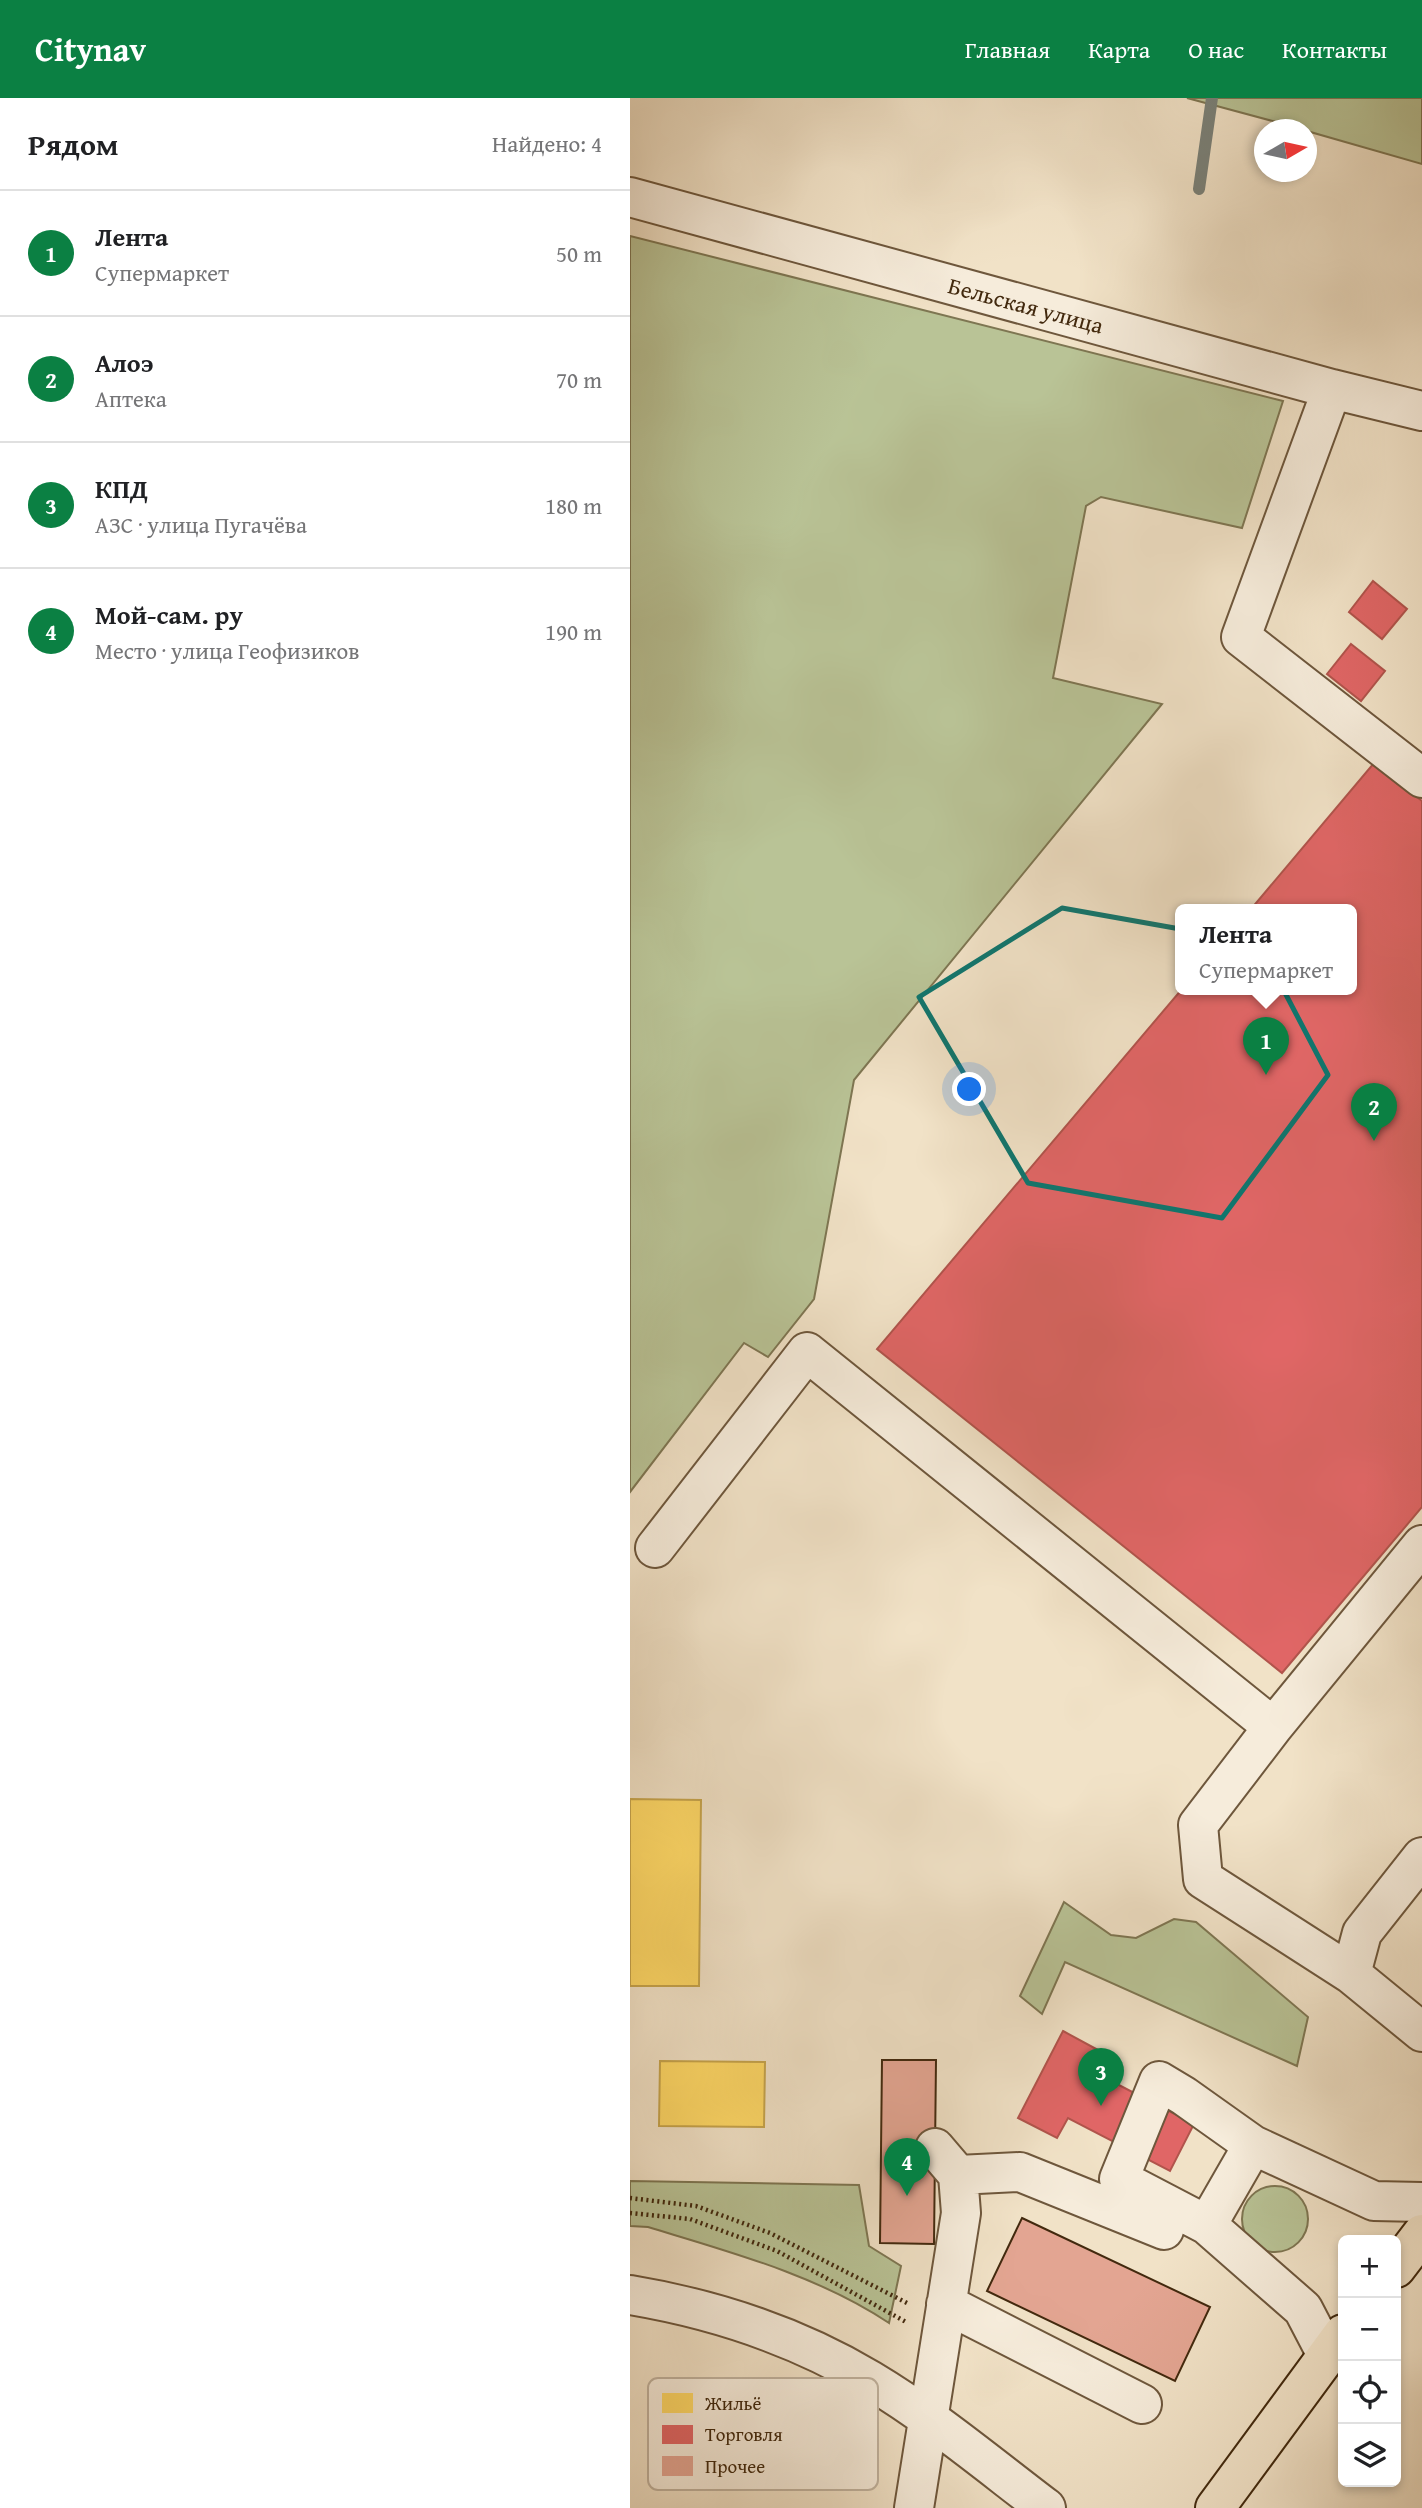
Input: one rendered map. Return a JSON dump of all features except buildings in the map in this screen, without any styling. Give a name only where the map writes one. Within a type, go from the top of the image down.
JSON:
[{"type":"main road","points":[[1401,2261],[1422,2234]]},
{"type":"main road","points":[[1215,2508],[1335,2345]]},
{"type":"street","name":"Бельская улица","points":[[630,197],[1332,389],[1422,411]]},
{"type":"street","points":[[1332,389],[1241,637],[1422,778]]},
{"type":"street","points":[[655,1548],[807,1352],[1273,1727]]},
{"type":"street","points":[[1422,1545],[1273,1727],[1198,1825],[1203,1879],[1351,1974],[1422,2032]]},
{"type":"street","points":[[1351,1974],[1362,1933],[1422,1857]]},
{"type":"street","points":[[1335,2345],[1303,2309],[1207,2225],[1119,2179],[1159,2081],[1253,2145],[1374,2201],[1422,2202]]},
{"type":"street","points":[[1207,2225],[1253,2145]]},
{"type":"street","points":[[914,2508],[961,2213],[946,2161],[1020,2172],[1164,2230]]},
{"type":"street","points":[[630,2295],[714,2313],[785,2337],[866,2378]]},
{"type":"street","points":[[944,2322],[1142,2404]]},
{"type":"street","points":[[878,2385],[929,2419],[1046,2508]]},
{"type":"path","points":[[630,2199],[696,2206],[770,2233],[944,2322]]},
{"type":"path","points":[[630,2214],[690,2219],[777,2251],[944,2322]]},
{"type":"highlighted area","points":[[1062,908],[1259,943],[1328,1075],[1222,1218],[1028,1183],[919,997]]},
{"type":"green space","points":[[1187,98],[1422,98],[1422,164],[1317,134],[1317,119],[1265,119]]},
{"type":"green space","points":[[630,236],[1283,401],[1242,528],[1101,497],[1086,506],[1053,678],[1162,704],[854,1080],[814,1299],[768,1357],[744,1343],[630,1492]]},
{"type":"green space","points":[[1064,1902],[1111,1935],[1136,1938],[1174,1919],[1196,1922],[1308,2017],[1297,2066],[1065,1962],[1042,2014],[1020,1996]]},
{"type":"green space","points":[[630,2181],[859,2185],[869,2246],[901,2266],[889,2323],[832,2291],[772,2266],[648,2227],[630,2226]]},
{"type":"green space","points":[[1275,2186],[1288,2189],[1298,2196],[1305,2206],[1308,2219],[1305,2232],[1298,2242],[1288,2249],[1275,2252],[1262,2249],[1252,2242],[1245,2232],[1242,2219],[1245,2206],[1252,2196],[1262,2189]]},
{"type":"waterway","points":[[1199,189],[1212,98]]},
{"type":"place","name":"Лента","points":[[1266,1075]]},
{"type":"place","name":"Алоэ","points":[[1374,1141]]},
{"type":"place","name":"КПД","points":[[1101,2106]]},
{"type":"place","name":"Мой-сам. ру","points":[[907,2196]]}]
